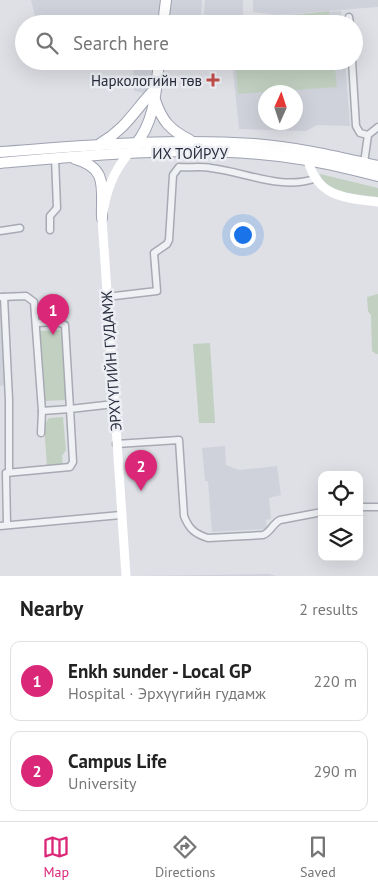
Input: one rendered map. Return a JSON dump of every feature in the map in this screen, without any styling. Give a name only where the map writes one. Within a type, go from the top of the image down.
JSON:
[{"type":"main road","points":[[164,15],[166,0]]},
{"type":"main road","points":[[129,153],[149,124],[155,99],[158,70]]},
{"type":"main road","points":[[100,144],[122,129],[143,100],[156,88]]},
{"type":"main road","points":[[155,99],[166,124],[172,130],[192,141]]},
{"type":"main road","name":"ИХ ТОЙРУУ","points":[[0,152],[100,144],[192,141],[256,144],[378,166]]},
{"type":"main road","name":"ИХ ТОЙРУУ","points":[[0,163],[129,153],[214,152],[308,160],[378,176]]},
{"type":"main road","name":"ЭРХҮҮГИЙН ГУДАМЖ","points":[[126,576],[102,218],[112,176],[129,153]]},
{"type":"main road","points":[[70,157],[87,162],[97,170],[100,177],[102,218]]},
{"type":"main road","points":[[308,160],[314,179],[339,196],[378,202]]},
{"type":"street","points":[[353,70],[356,126],[360,133],[368,135]]},
{"type":"street","points":[[364,163],[368,135],[378,127]]},
{"type":"street","points":[[50,230],[50,216],[57,208],[55,158]]},
{"type":"street","points":[[106,297],[157,291],[154,253],[167,244],[173,175],[179,167],[210,168],[266,180],[302,183],[314,179]]},
{"type":"street","points":[[0,231],[20,228]]},
{"type":"street","points":[[9,472],[9,400],[2,297],[26,296],[34,302],[42,411],[41,433]]},
{"type":"street","points":[[36,323],[56,322],[65,325],[73,465],[9,472],[5,475],[3,525],[122,515]]},
{"type":"street","points":[[42,411],[114,404]]},
{"type":"street","points":[[116,444],[179,440],[184,516],[188,526],[200,536],[208,538],[263,535],[268,533],[275,523],[280,520],[318,513]]},
{"type":"street","points":[[363,507],[378,507]]},
{"type":"shaded area","points":[[31,0],[202,0],[201,15],[35,15]]},
{"type":"shaded area","points":[[205,0],[243,0],[243,15],[204,15]]},
{"type":"shaded area","points":[[253,0],[378,0],[378,7],[277,15],[253,12]]},
{"type":"shaded area","points":[[341,11],[341,15],[282,15]]},
{"type":"shaded area","points":[[133,70],[154,70],[150,94],[134,91]]},
{"type":"shaded area","points":[[233,70],[346,70],[350,126],[317,125],[306,131],[272,130],[303,130],[303,85],[258,85],[258,130],[239,129]]},
{"type":"shaded area","points":[[0,301],[6,385],[0,386]]},
{"type":"shaded area","points":[[225,446],[226,465],[239,470],[277,466],[281,495],[269,498],[271,519],[266,520],[267,529],[212,532],[208,481],[205,481],[202,448]]},
{"type":"shaded area","points":[[269,574],[276,576],[138,576]]},
{"type":"green space","points":[[329,11],[329,15],[294,15]]},
{"type":"green space","points":[[236,70],[335,70],[337,87],[303,89],[303,85],[258,85],[258,93],[238,94]]},
{"type":"green space","points":[[320,174],[378,188],[378,197],[353,194],[335,189],[323,180]]},
{"type":"green space","points":[[378,294],[378,354],[376,354],[372,351],[371,315],[368,311],[367,297]]},
{"type":"green space","points":[[63,330],[67,400],[43,401],[39,331]]},
{"type":"green space","points":[[210,343],[215,423],[199,423],[193,344]]},
{"type":"green space","points":[[63,417],[66,450],[62,456],[63,466],[47,467],[44,425],[49,418]]},
{"type":"place","name":"Наркологийн төв","points":[[213,80]]},
{"type":"place","name":"Enkh sunder - Local GP","points":[[53,335]]},
{"type":"place","name":"Campus Life","points":[[141,491]]}]
